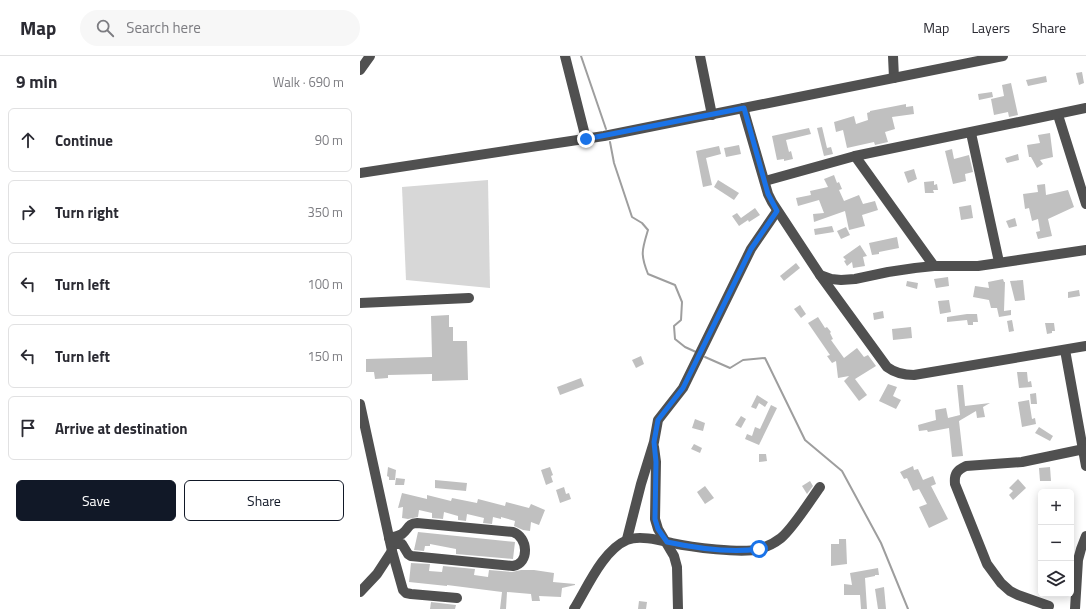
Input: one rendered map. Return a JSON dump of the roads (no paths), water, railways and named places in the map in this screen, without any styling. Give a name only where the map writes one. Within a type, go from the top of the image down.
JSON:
[{"type":"street","points":[[360,70],[370,56]]},
{"type":"street","points":[[565,56],[586,139]]},
{"type":"street","points":[[700,56],[712,115]]},
{"type":"street","points":[[893,56],[894,78]]},
{"type":"street","points":[[360,173],[586,139],[1003,56]]},
{"type":"street","points":[[744,108],[768,194],[777,211],[820,275],[887,367],[894,372],[904,375],[914,375],[1086,346]]},
{"type":"street","points":[[765,181],[856,156],[1086,108]]},
{"type":"street","points":[[1058,115],[1086,204]]},
{"type":"street","points":[[972,133],[999,262]]},
{"type":"street","points":[[856,156],[934,266]]},
{"type":"street","points":[[628,539],[641,484],[654,442],[658,420],[683,388],[751,249],[777,211]]},
{"type":"street","points":[[820,275],[831,279],[855,279],[888,272],[934,266],[978,266],[1086,250]]},
{"type":"street","points":[[360,303],[469,298]]},
{"type":"street","points":[[1065,350],[1086,466]]},
{"type":"street","points":[[360,404],[391,545],[403,590],[406,593],[457,598]]},
{"type":"street","points":[[654,442],[656,462],[655,519],[658,529],[674,556],[677,567],[678,609]]},
{"type":"street","points":[[1049,606],[1010,591],[1001,583],[987,564],[954,479],[956,472],[966,466],[1022,462],[1084,449]]},
{"type":"street","points":[[574,609],[598,569],[611,551],[628,539],[639,538],[687,546],[747,551],[759,549],[782,538],[820,487]]},
{"type":"street","points":[[360,592],[377,574],[391,545],[404,533],[409,525],[413,523],[513,532],[521,537],[526,547],[520,563],[513,566],[411,556],[402,544],[391,545]]},
{"type":"street","points":[[1075,609],[1078,560],[1086,536]]},
{"type":"waterway","points":[[581,56],[606,129]]},
{"type":"waterway","points":[[610,142],[614,163],[632,217],[642,223],[648,230],[644,242],[643,252],[644,262],[648,274],[675,285],[682,302],[681,320],[674,326],[675,339],[685,347],[696,352]]},
{"type":"waterway","points":[[705,357],[730,368],[743,360],[765,358],[805,440],[842,471],[881,543],[908,609]]}]
